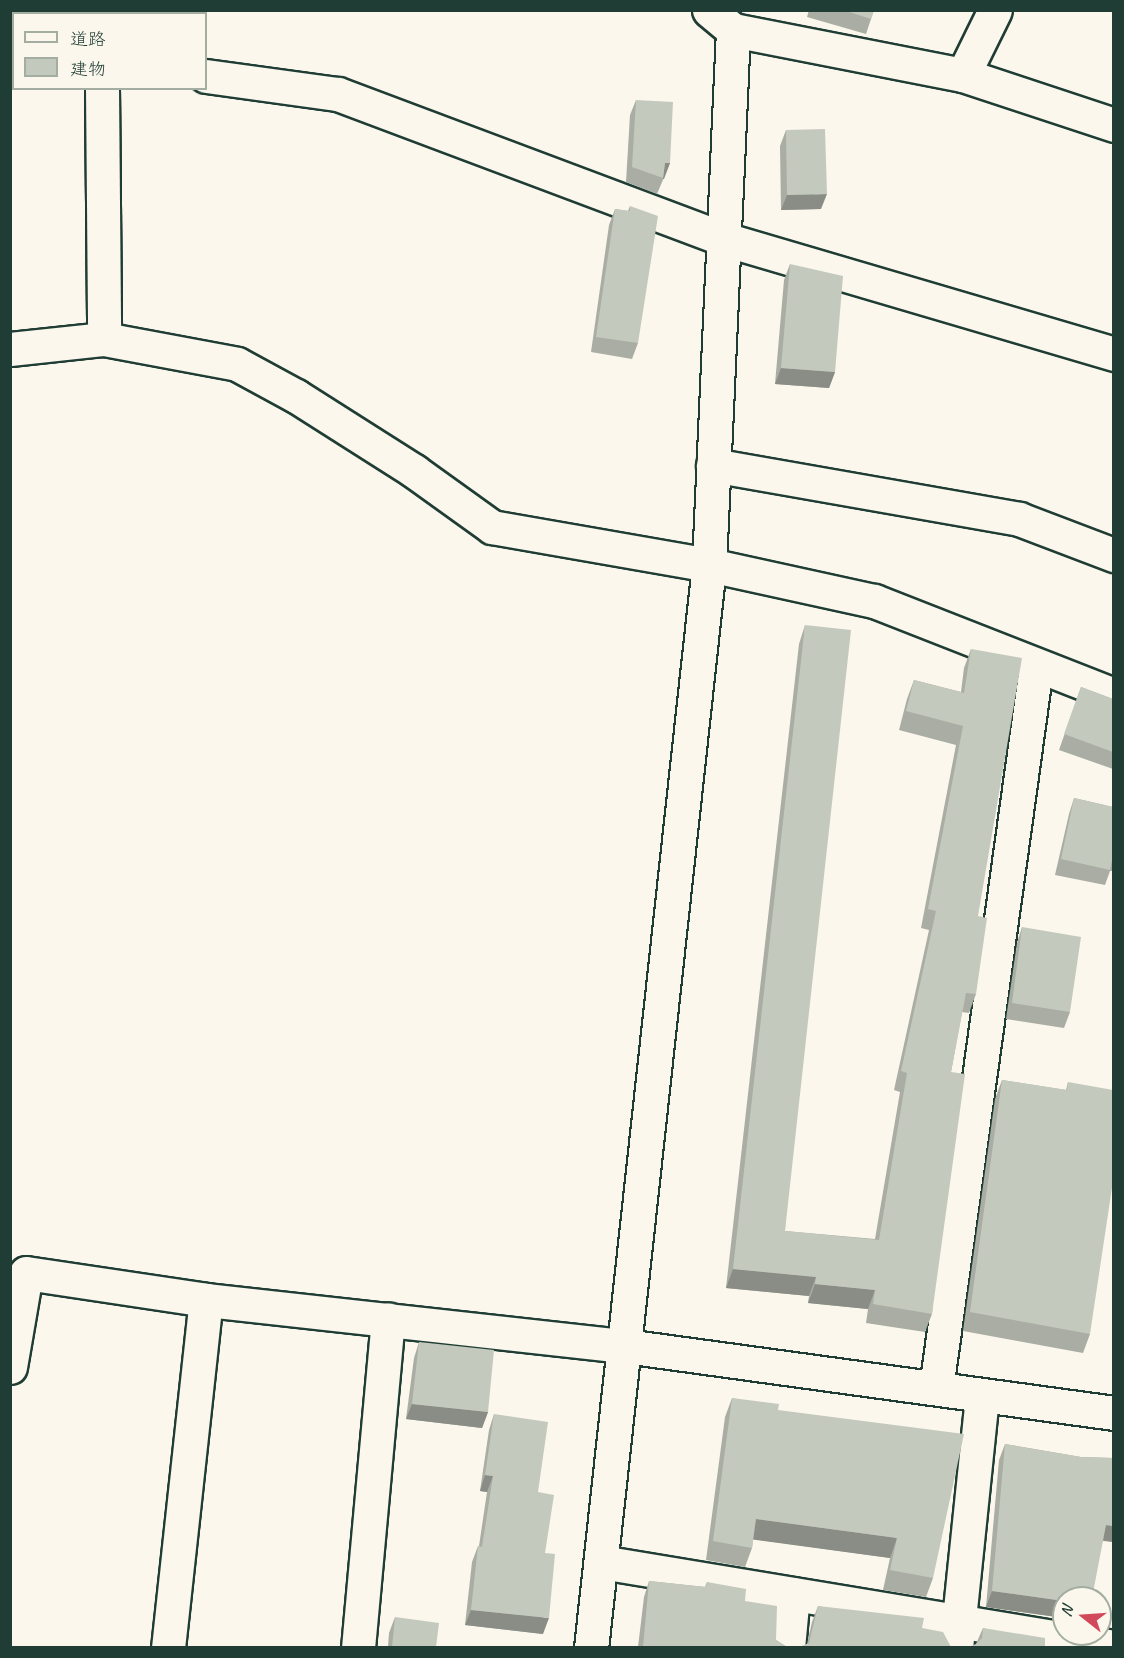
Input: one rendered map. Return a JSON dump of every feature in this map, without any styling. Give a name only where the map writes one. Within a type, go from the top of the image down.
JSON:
[{"type":"street","points":[[963,75],[995,10]]},
{"type":"street","points":[[591,1647],[709,565],[724,239],[721,20],[963,75],[1113,125]]},
{"type":"street","points":[[207,76],[338,94],[724,239],[1113,354]]},
{"type":"street","points":[[102,90],[104,339]]},
{"type":"street","points":[[10,348],[104,339],[237,364],[296,396],[414,471],[492,527],[709,565],[874,601],[1036,667],[1113,695]]},
{"type":"street","points":[[713,465],[1019,519],[1113,555]]},
{"type":"street","points":[[936,1388],[1036,667]]},
{"type":"street","points":[[10,1368],[26,1273],[206,1300],[625,1346],[1113,1413]]},
{"type":"street","points":[[168,1647],[206,1300]]},
{"type":"street","points":[[358,1647],[388,1319]]},
{"type":"street","points":[[957,1635],[982,1395]]},
{"type":"street","points":[[601,1562],[794,1594],[957,1635],[1113,1647]]},
{"type":"street","points":[[788,1647],[794,1594]]},
{"type":"building","points":[[843,10],[874,10],[871,19]]},
{"type":"building","points":[[636,100],[673,102],[670,163],[665,163],[663,178],[632,167]]},
{"type":"building","points":[[825,129],[827,194],[787,195],[786,130]]},
{"type":"building","points":[[630,206],[658,216],[638,343],[596,337],[615,209],[630,211]]},
{"type":"building","points":[[790,264],[843,276],[835,372],[781,368]]},
{"type":"building","points":[[805,625],[851,630],[785,1231],[879,1240],[907,1073],[901,1071],[936,911],[928,909],[963,726],[906,711],[914,680],[964,693],[971,649],[1022,658],[978,916],[987,918],[976,994],[966,993],[951,1072],[965,1074],[932,1314],[873,1304],[875,1290],[815,1284],[816,1277],[733,1269]]},
{"type":"building","points":[[1081,687],[1113,699],[1113,752],[1064,734]]},
{"type":"building","points":[[1074,798],[1113,807],[1113,855],[1110,870],[1061,859]]},
{"type":"building","points":[[1022,927],[1081,937],[1070,1012],[1012,1003]]},
{"type":"building","points":[[1002,1080],[1067,1090],[1068,1082],[1113,1090],[1113,1181],[1090,1334],[970,1312]]},
{"type":"building","points":[[419,1342],[494,1350],[488,1412],[412,1404]]},
{"type":"building","points":[[732,1398],[779,1404],[778,1410],[964,1434],[933,1578],[890,1570],[897,1538],[756,1519],[752,1548],[713,1541]]},
{"type":"building","points":[[494,1414],[548,1422],[538,1492],[554,1495],[545,1553],[555,1554],[549,1618],[471,1610],[478,1546],[482,1547],[493,1476],[485,1475]]},
{"type":"building","points":[[1005,1444],[1081,1457],[1113,1458],[1113,1526],[1106,1525],[1094,1586],[1052,1586],[1052,1599],[992,1591]]},
{"type":"building","points":[[649,1581],[706,1587],[707,1582],[746,1589],[745,1601],[777,1606],[776,1640],[787,1647],[643,1647]]},
{"type":"building","points":[[818,1606],[924,1618],[922,1628],[943,1632],[951,1647],[799,1647],[809,1643]]},
{"type":"building","points":[[395,1617],[439,1623],[436,1647],[392,1647]]},
{"type":"building","points":[[983,1628],[1045,1638],[1045,1647],[968,1647],[976,1644],[982,1638]]}]
